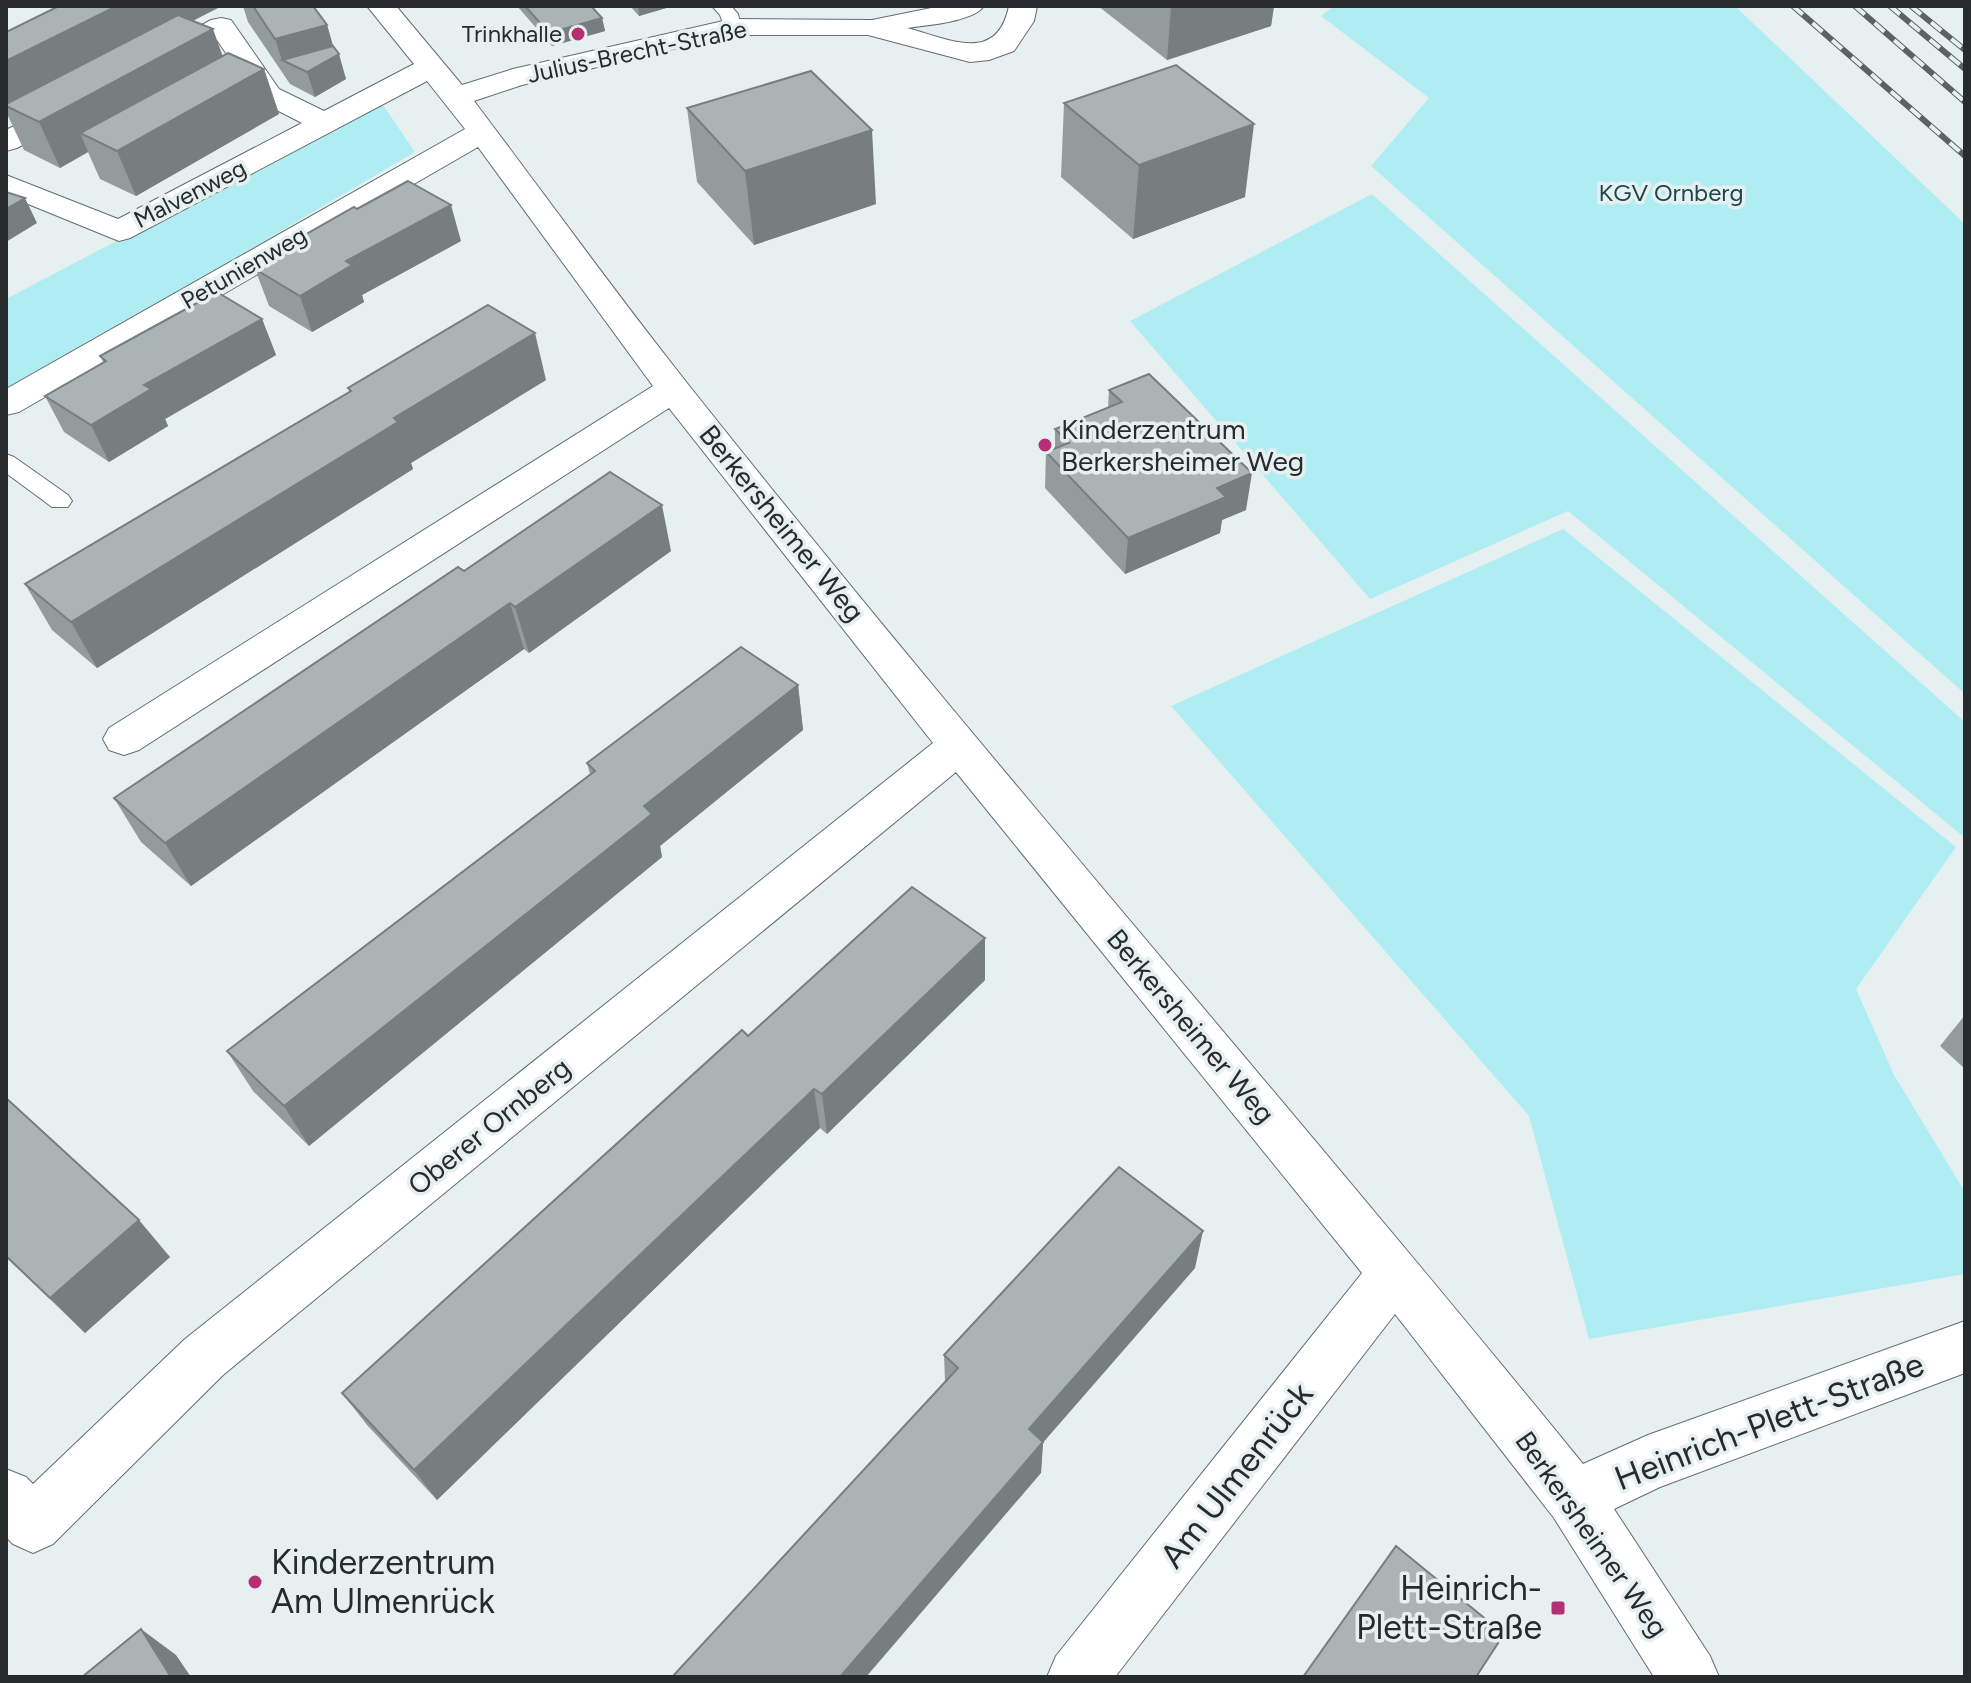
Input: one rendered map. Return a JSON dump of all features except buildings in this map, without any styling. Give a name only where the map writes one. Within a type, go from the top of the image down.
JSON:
[{"type":"street","name":"Berkersheimer Weg","points":[[381,6],[456,97],[673,389],[959,746],[1395,1273],[1574,1498],[1689,1677]]},
{"type":"street","name":"Julius-Brecht-Straße","points":[[868,27],[949,13],[970,6]]},
{"type":"street","name":"Julius-Brecht-Straße","points":[[456,97],[727,16],[868,27],[970,53],[989,51],[1004,45],[1020,21],[1023,6]]},
{"type":"street","points":[[140,69],[221,26],[269,95],[327,124]]},
{"type":"street","name":"Malvenweg","points":[[6,184],[119,231],[431,67]]},
{"type":"street","points":[[6,142],[100,91]]},
{"type":"street","name":"Petunienweg","points":[[6,404],[482,132]]},
{"type":"street","points":[[124,739],[673,389]]},
{"type":"street","name":"Oberer Ornberg","points":[[15,1523],[204,1357],[959,746]]},
{"type":"street","name":"Am Ulmenrück","points":[[1077,1677],[1395,1273]]},
{"type":"street","name":"Heinrich-Plett-Straße","points":[[1574,1498],[1648,1463],[1965,1347]]},
{"type":"lane","points":[[6,462],[60,501]]},
{"type":"green space","name":"KGV Ornberg","points":[[1334,6],[1735,6],[1965,224],[1965,694],[1371,166],[1429,98],[1321,16]]},
{"type":"green space","points":[[381,102],[415,152],[6,393],[6,299]]},
{"type":"green space","points":[[1372,194],[1965,722],[1965,838],[1568,511],[1370,599],[1130,321]]},
{"type":"green space","points":[[1563,529],[1956,847],[1856,989],[1894,1075],[1965,1192],[1965,1274],[1589,1339],[1529,1116],[1171,706]]},
{"type":"railway","points":[[1793,6],[1965,156]]},
{"type":"railway","points":[[1855,6],[1965,102]]},
{"type":"railway","points":[[1890,6],[1965,69]]},
{"type":"railway","points":[[1911,6],[1965,50]]},
{"type":"place","name":"Trinkhalle","points":[[578,34]]},
{"type":"place","name":"Kinderzentrum Berkersheimer Weg","points":[[1045,445]]},
{"type":"place","name":"Kinderzentrum Am Ulmenrück","points":[[255,1582]]},
{"type":"place","name":"Heinrich- Plett-Straße","points":[[1558,1608]]}]
